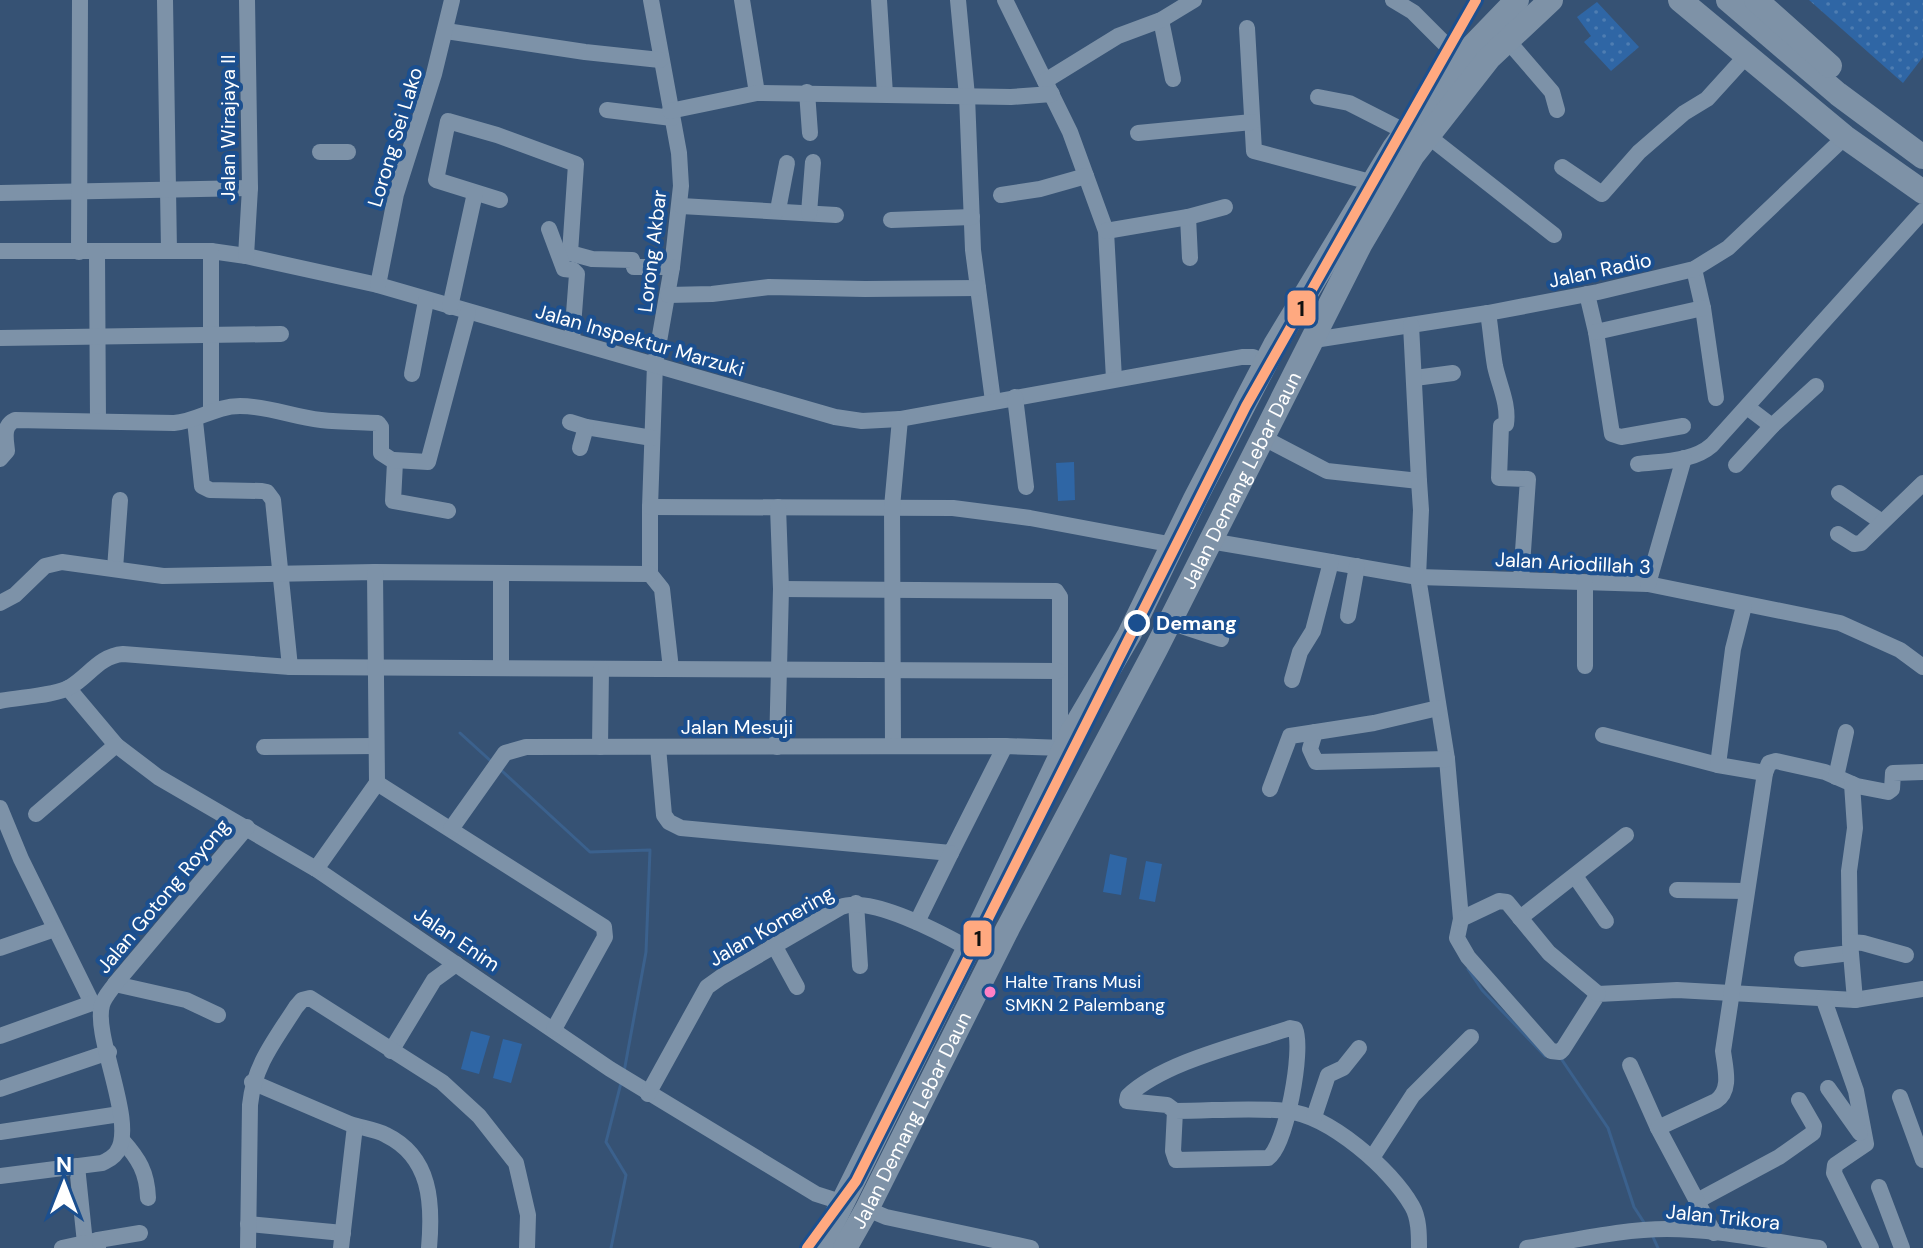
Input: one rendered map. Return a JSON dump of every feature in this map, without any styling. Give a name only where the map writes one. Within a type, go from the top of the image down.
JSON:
[{"type":"highway","name":"Jalan Demang Lebar Daun","points":[[845,1248],[1314,340],[1360,245],[1413,155],[1417,134],[1460,59],[1517,0]]},
{"type":"highway","name":"Jalan Demang Lebar Daun","points":[[820,1248],[985,915],[1062,748],[1129,635],[1195,499],[1302,298],[1374,183],[1489,58],[1551,0]]},
{"type":"highway","points":[[1680,0],[1703,7],[1828,107],[1921,176]]},
{"type":"highway","points":[[1728,0],[1838,94],[1921,176]]},
{"type":"highway","points":[[1756,0],[1846,80],[1914,132]]},
{"type":"highway","points":[[1703,7],[1747,55],[1845,137],[1921,176]]},
{"type":"highway","points":[[985,915],[1008,928]]},
{"type":"street","points":[[79,252],[80,0]]},
{"type":"street","points":[[165,0],[169,251]]},
{"type":"street","name":"Jalan Wirajaya II","points":[[246,256],[250,188],[247,0]]},
{"type":"street","name":"Lorong Sei Lako","points":[[378,285],[396,194],[446,31],[452,0]]},
{"type":"street","name":"Lorong Akbar","points":[[650,574],[655,364],[681,206],[680,169],[651,0]]},
{"type":"street","points":[[742,0],[757,93]]},
{"type":"street","points":[[879,0],[885,94]]},
{"type":"street","points":[[958,0],[978,288],[993,401]]},
{"type":"street","points":[[1005,0],[1048,88],[1106,231],[1114,379]]},
{"type":"street","points":[[607,110],[671,115],[757,93],[1011,97],[1048,88],[1118,36],[1161,20],[1194,0]]},
{"type":"street","points":[[1393,0],[1413,12],[1460,59]]},
{"type":"street","points":[[1161,20],[1173,79]]},
{"type":"street","points":[[1247,28],[1255,152],[1374,183]]},
{"type":"street","points":[[446,31],[660,60]]},
{"type":"street","points":[[1508,41],[1552,92],[1557,110]]},
{"type":"street","points":[[1562,167],[1602,194],[1639,152],[1684,113],[1707,99],[1747,55]]},
{"type":"street","points":[[807,92],[810,133]]},
{"type":"street","points":[[1318,97],[1349,103],[1417,134],[1554,235]]},
{"type":"street","points":[[500,200],[436,180],[448,121],[576,164],[570,253],[592,259],[632,260],[634,267],[672,267]]},
{"type":"street","points":[[1138,133],[1252,122]]},
{"type":"street","name":"Jalan Radio","points":[[1314,340],[1488,313],[1694,269],[1728,248],[1845,137]]},
{"type":"street","points":[[320,152],[348,152]]},
{"type":"street","points":[[809,213],[813,162]]},
{"type":"street","points":[[778,210],[787,163]]},
{"type":"street","points":[[1001,195],[1040,189],[1086,176]]},
{"type":"street","points":[[0,193],[250,188]]},
{"type":"street","points":[[450,307],[475,193]]},
{"type":"street","points":[[681,206],[836,215]]},
{"type":"street","points":[[1106,231],[1188,217],[1225,207]]},
{"type":"street","points":[[1638,464],[1684,458],[1706,451],[1923,211]]},
{"type":"street","points":[[891,220],[972,217]]},
{"type":"street","points":[[1188,217],[1190,258]]},
{"type":"street","points":[[549,229],[564,269],[577,274],[572,340]]},
{"type":"street","name":"Jalan Inspektur Marzuki","points":[[0,251],[211,251],[246,256],[378,285],[835,417],[862,421],[900,419],[1247,356],[1266,363]]},
{"type":"street","points":[[211,251],[211,410]]},
{"type":"street","points":[[97,253],[98,420]]},
{"type":"street","points":[[1694,269],[1716,398]]},
{"type":"street","points":[[668,295],[769,287],[978,288]]},
{"type":"street","points":[[1587,294],[1612,434],[1621,437],[1683,426]]},
{"type":"street","points":[[412,374],[426,301]]},
{"type":"street","points":[[1596,332],[1703,308]]},
{"type":"street","points":[[0,459],[7,451],[6,429],[11,422],[98,420],[174,423],[195,421],[211,410],[241,406],[320,420],[378,423],[381,427],[381,453],[394,460],[428,462],[468,312]]},
{"type":"street","points":[[1488,313],[1495,365],[1507,417],[1506,424],[1501,426],[1499,478],[1528,479],[1521,580]]},
{"type":"street","points":[[1411,325],[1421,510],[1418,577],[1447,759],[1461,919],[1457,938],[1468,957],[1551,1051],[1560,1052],[1563,1049],[1598,994]]},
{"type":"street","points":[[0,338],[281,334]]},
{"type":"street","points":[[1415,378],[1453,373]]},
{"type":"street","points":[[1736,465],[1772,426],[1816,386]]},
{"type":"street","points":[[1015,397],[1026,487]]},
{"type":"street","points":[[1747,407],[1772,426]]},
{"type":"street","points":[[893,746],[892,507],[900,419]]},
{"type":"street","points":[[195,421],[202,486],[210,490],[262,491],[271,495],[290,667]]},
{"type":"street","points":[[580,448],[578,424],[652,438]]},
{"type":"street","points":[[1262,437],[1327,471],[1419,481]]},
{"type":"street","points":[[1648,584],[1684,458]]},
{"type":"street","points":[[394,460],[393,501],[448,511]]},
{"type":"street","points":[[1838,534],[1858,544],[1865,541],[1923,483]]},
{"type":"street","points":[[1839,493],[1882,522]]},
{"type":"street","points":[[115,569],[120,500]]},
{"type":"street","points":[[650,507],[953,508],[1030,518],[1174,545]]},
{"type":"street","points":[[777,747],[781,589],[778,507]]},
{"type":"street","name":"Jalan Ariodillah 3","points":[[1210,541],[1418,577],[1648,584],[1744,606],[1840,623],[1876,637],[1923,667]]},
{"type":"street","points":[[1292,680],[1300,652],[1313,631],[1331,562]]},
{"type":"street","points":[[0,603],[15,595],[45,566],[53,563],[163,576],[375,572],[650,574],[662,589],[671,669]]},
{"type":"street","points":[[1348,616],[1357,566]]},
{"type":"street","points":[[316,869],[377,783],[375,572]]},
{"type":"street","points":[[501,573],[501,668]]},
{"type":"street","points":[[1585,583],[1585,666]]},
{"type":"street","points":[[781,589],[1056,591],[1060,597],[1058,671],[1062,748]]},
{"type":"street","points":[[1718,765],[1733,649],[1744,606]]},
{"type":"street","points":[[1169,622],[1221,639]]},
{"type":"street","points":[[0,701],[68,688],[112,655],[290,667],[1058,671]]},
{"type":"street","points":[[600,747],[601,669]]},
{"type":"street","name":"Jalan Enim","points":[[68,688],[116,745],[158,777],[316,869],[648,1094],[816,1194],[841,1202]]},
{"type":"street","points":[[1270,789],[1289,737],[1374,723],[1438,708]]},
{"type":"street","points":[[1315,732],[1310,749],[1316,762],[1447,759]]},
{"type":"street","points":[[1836,777],[1846,732]]},
{"type":"street","points":[[1603,735],[1718,765],[1765,773]]},
{"type":"street","points":[[36,814],[116,745]]},
{"type":"street","points":[[264,747],[376,746]]},
{"type":"street","points":[[917,922],[1005,746]]},
{"type":"street","name":"Jalan Mesuji","points":[[451,829],[500,759],[510,750],[526,747],[1062,748]]},
{"type":"street","points":[[658,747],[664,815],[669,822],[681,828],[951,853]]},
{"type":"street","points":[[1658,1128],[1716,1101],[1725,1092],[1723,1051],[1746,891],[1769,763],[1776,761],[1852,784],[1890,791],[1893,773],[1923,772]]},
{"type":"street","points":[[377,783],[605,929],[605,937],[554,1029]]},
{"type":"street","points":[[1852,784],[1855,828],[1849,871],[1850,948],[1855,1000]]},
{"type":"street","points":[[0,808],[8,850],[97,1004],[0,1036]]},
{"type":"street","name":"Jalan Gotong Royong","points":[[122,1140],[109,1052],[97,1004],[247,827]]},
{"type":"street","points":[[1520,918],[1626,835]]},
{"type":"street","points":[[1575,876],[1606,921]]},
{"type":"street","points":[[1677,890],[1746,891]]},
{"type":"street","points":[[1461,919],[1502,901],[1510,903],[1549,953],[1598,994],[1677,990],[1855,1000],[1923,989]]},
{"type":"street","points":[[856,903],[860,966]]},
{"type":"street","name":"Jalan Komering","points":[[648,1094],[707,987],[841,907],[856,903],[917,922],[968,948]]},
{"type":"street","points":[[0,948],[55,929]]},
{"type":"street","points":[[1802,959],[1863,943],[1906,955]]},
{"type":"street","points":[[774,945],[797,987]]},
{"type":"street","points":[[434,980],[435,948]]},
{"type":"street","points":[[391,1051],[434,980],[456,964]]},
{"type":"street","points":[[115,984],[186,1000],[218,1015]]},
{"type":"street","points":[[248,1248],[252,1082],[289,1019],[306,998],[314,999],[442,1082],[479,1116],[516,1163],[528,1215],[527,1248]]},
{"type":"street","points":[[1824,1000],[1856,1091],[1865,1145],[1833,1168],[1871,1248]]},
{"type":"street","points":[[1175,1111],[1176,1160],[1268,1158],[1279,1147],[1287,1111],[1296,1075],[1296,1031],[1290,1028],[1174,1068],[1140,1084],[1127,1098],[1132,1102],[1167,1105],[1175,1111],[1287,1111],[1314,1117],[1372,1158],[1412,1206],[1418,1223],[1419,1248]]},
{"type":"street","points":[[1372,1158],[1413,1095],[1471,1037]]},
{"type":"street","points":[[1314,1117],[1328,1075],[1343,1068],[1359,1048]]},
{"type":"street","points":[[0,1089],[109,1052]]},
{"type":"street","points":[[1630,1065],[1658,1128],[1714,1233]]},
{"type":"street","points":[[252,1082],[355,1126],[386,1135],[413,1154],[426,1176],[431,1228],[429,1248]]},
{"type":"street","points":[[1828,1088],[1863,1138]]},
{"type":"street","points":[[1900,1097],[1923,1160]]},
{"type":"street","points":[[1697,1201],[1779,1157],[1813,1133],[1814,1126],[1799,1100]]},
{"type":"street","points":[[0,1132],[120,1114]]},
{"type":"street","points":[[248,1224],[342,1240],[355,1126]]},
{"type":"street","points":[[0,1176],[102,1163],[119,1149],[122,1140]]},
{"type":"street","points":[[122,1140],[147,1175],[148,1198]]},
{"type":"street","points":[[77,1166],[94,1244]]},
{"type":"street","points":[[1879,1187],[1902,1248]]},
{"type":"street","points":[[867,1209],[886,1217],[990,1244],[1031,1248]]},
{"type":"street","name":"Jalan Trikora","points":[[1527,1248],[1601,1242],[1643,1231],[1667,1229],[1714,1233],[1762,1244],[1816,1248]]},
{"type":"street","points":[[62,1248],[140,1233]]},
{"type":"shaded area","points":[[1809,0],[1923,0],[1923,57],[1903,83]]},
{"type":"shaded area","points":[[1597,2],[1639,47],[1611,71],[1584,42],[1591,36],[1577,17]]},
{"type":"shaded area","points":[[1074,462],[1075,500],[1058,501],[1056,463]]},
{"type":"shaded area","points":[[1110,854],[1127,858],[1121,895],[1103,892]]},
{"type":"shaded area","points":[[1146,861],[1162,864],[1155,902],[1139,899]]},
{"type":"shaded area","points":[[471,1031],[490,1036],[479,1074],[461,1069]]},
{"type":"shaded area","points":[[503,1039],[522,1044],[511,1083],[493,1078]]},
{"type":"waterway","points":[[460,733],[493,763]]},
{"type":"waterway","points":[[502,771],[590,852],[650,850],[646,952],[624,1072]]},
{"type":"waterway","points":[[1468,969],[1482,990],[1545,1056]]},
{"type":"waterway","points":[[1560,1057],[1608,1128],[1634,1207],[1645,1224]]},
{"type":"waterway","points":[[611,1248],[626,1175],[606,1142],[621,1083]]},
{"type":"waterway","points":[[1653,1237],[1658,1248]]},
{"type":"transit line","name":"1","points":[[807,1248],[856,1181],[1246,406],[1476,0]]},
{"type":"place","name":"Demang","points":[[1137,623]]},
{"type":"place","name":"Halte Trans Musi SMKN 2 Palembang","points":[[990,992]]}]
